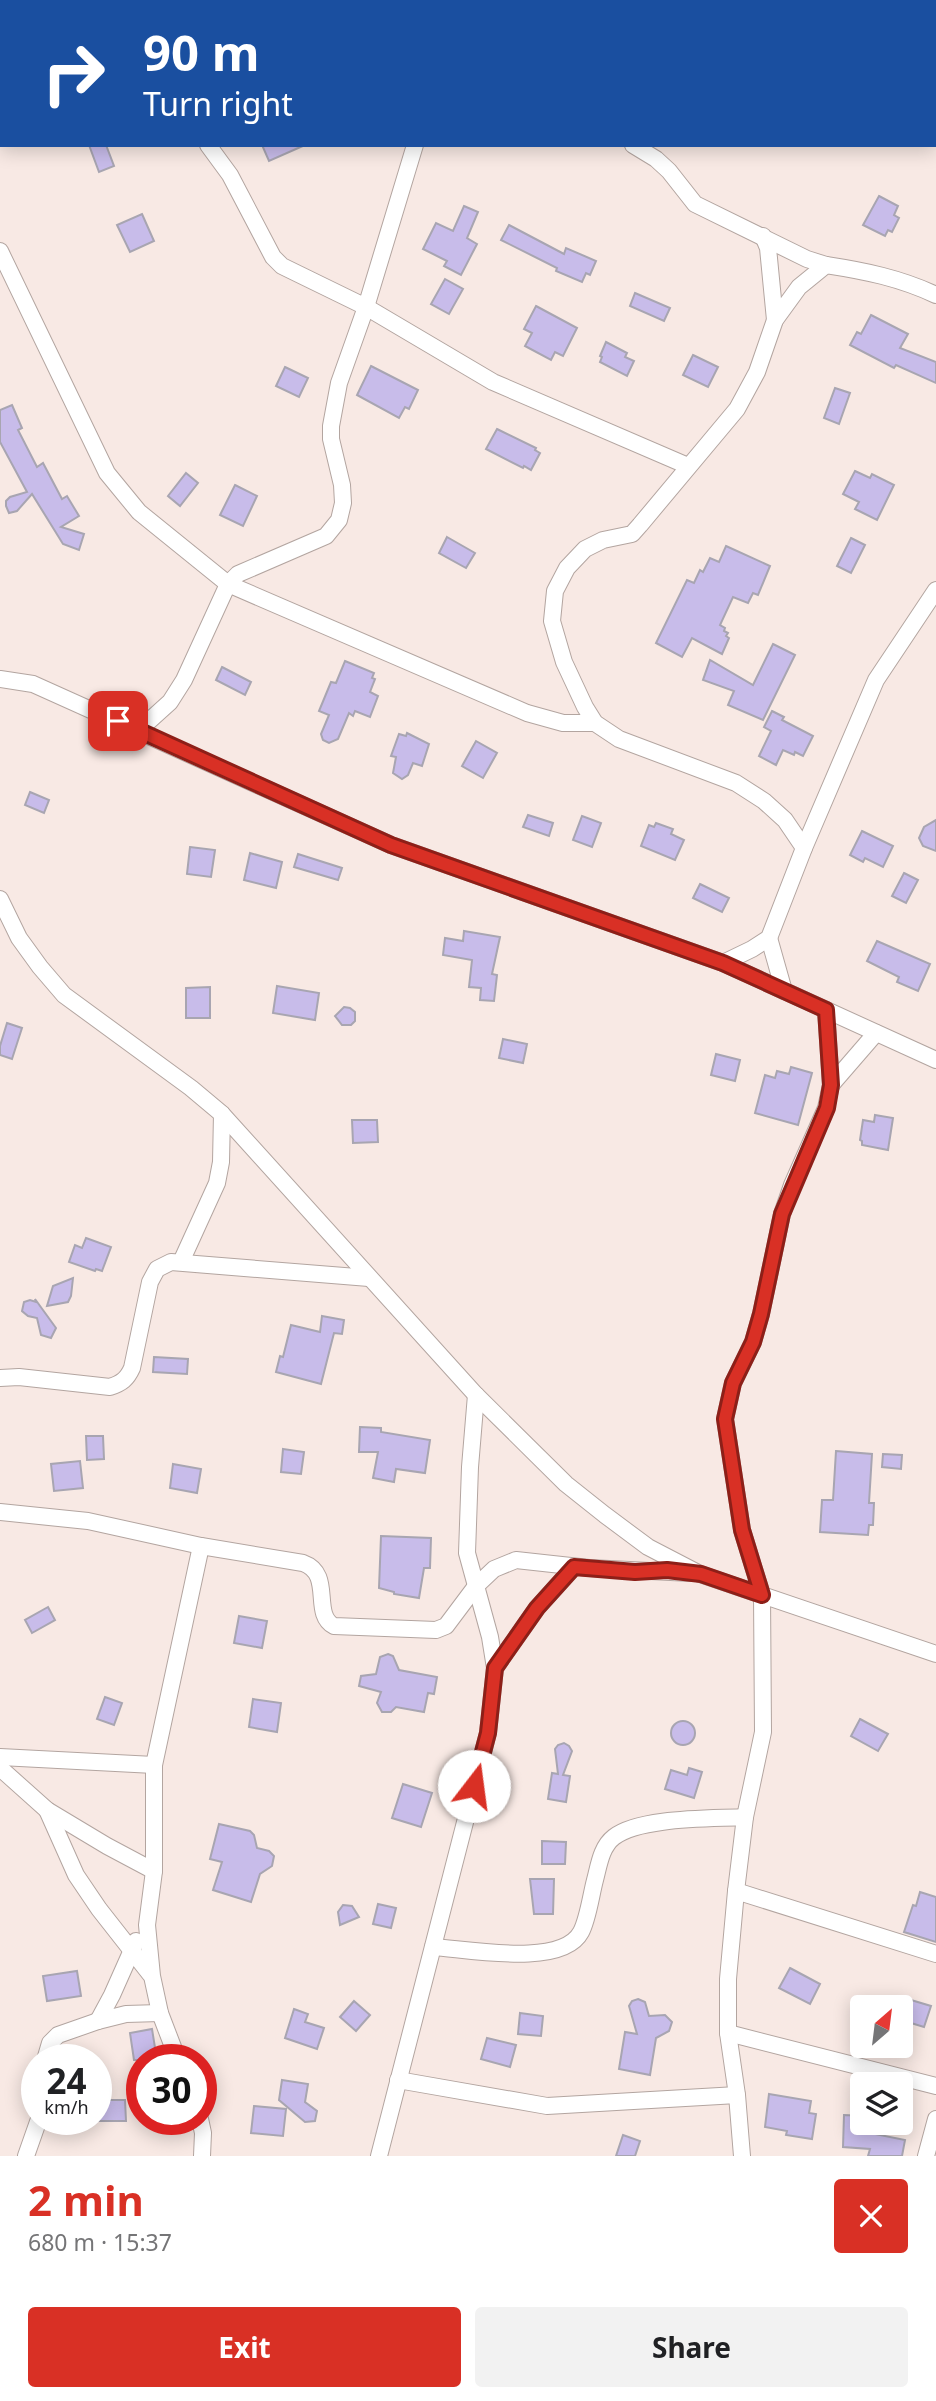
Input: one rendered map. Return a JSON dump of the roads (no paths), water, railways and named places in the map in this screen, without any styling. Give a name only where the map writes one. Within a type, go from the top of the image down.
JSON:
[{"type":"street","points":[[209,147],[230,175],[273,257],[282,266],[366,307],[493,382],[688,466]]},
{"type":"street","points":[[139,730],[170,702],[184,680],[228,584],[238,574],[326,536],[339,520],[343,503],[342,485],[331,439],[331,426],[339,383],[366,307],[414,147]]},
{"type":"street","points":[[636,147],[669,171],[695,204],[807,259],[893,277],[936,295]]},
{"type":"street","points":[[763,236],[768,248],[775,320]]},
{"type":"street","points":[[0,251],[107,473],[139,512],[228,584],[527,713],[563,723],[595,723]]},
{"type":"street","points":[[804,848],[785,820],[764,801],[736,783],[619,739],[595,723],[564,662],[552,621],[555,591],[567,568],[584,549],[603,540],[632,534],[722,428],[748,391],[775,320],[799,287],[826,265]]},
{"type":"street","points":[[723,963],[769,938],[804,848],[876,680],[936,590]]},
{"type":"street","points":[[0,679],[33,684],[391,845],[723,963],[936,1060]]},
{"type":"street","points":[[0,899],[19,938],[64,995],[191,1088],[222,1114],[476,1395],[566,1484],[648,1547],[701,1574],[936,1654]]},
{"type":"street","points":[[769,938],[784,991]]},
{"type":"street","points":[[742,2156],[728,2033],[728,1979],[745,1817],[764,1732],[762,1595],[742,1530],[725,1419],[733,1383],[753,1342],[761,1314],[782,1214],[827,1108],[831,1085],[826,1010]]},
{"type":"street","points":[[831,1085],[876,1033]]},
{"type":"street","points":[[181,1262],[217,1183],[221,1162],[222,1114]]},
{"type":"street","points":[[0,1378],[19,1377],[110,1387],[120,1384],[128,1378],[132,1368],[150,1282],[157,1269],[171,1262],[369,1278]]},
{"type":"street","points":[[379,2156],[488,1733],[495,1668],[490,1637],[467,1553],[476,1395]]},
{"type":"street","points":[[0,1512],[88,1521],[201,1546],[311,1566],[318,1572],[326,1619],[334,1626],[436,1630],[446,1626],[454,1618],[476,1586],[494,1569],[516,1560],[635,1572],[667,1570],[701,1574]]},
{"type":"street","points":[[172,2044],[160,2013],[152,1976],[147,1925],[154,1871],[154,1765],[201,1546]]},
{"type":"street","points":[[495,1668],[537,1608],[574,1567]]},
{"type":"street","points":[[916,1648],[936,1641]]},
{"type":"street","points":[[0,1757],[154,1765]]},
{"type":"street","points":[[0,1768],[47,1810],[154,1871]]},
{"type":"street","points":[[47,1810],[76,1875],[152,1976]]},
{"type":"street","points":[[433,1947],[536,1955],[561,1949],[581,1933],[602,1852],[612,1838],[625,1830],[653,1823],[745,1817]]},
{"type":"street","points":[[736,1891],[936,1954]]},
{"type":"street","points":[[98,2021],[121,1977],[132,1948],[147,1925]]},
{"type":"street","points":[[50,2044],[58,2035],[98,2021],[126,2014],[160,2013]]},
{"type":"street","points":[[728,2033],[936,2086]]},
{"type":"street","points":[[398,2080],[547,2106],[737,2095]]},
{"type":"street","points":[[926,2156],[936,2119]]},
{"type":"street","points":[[26,2156],[33,2135]]},
{"type":"street","points":[[202,2156],[203,2135]]}]
